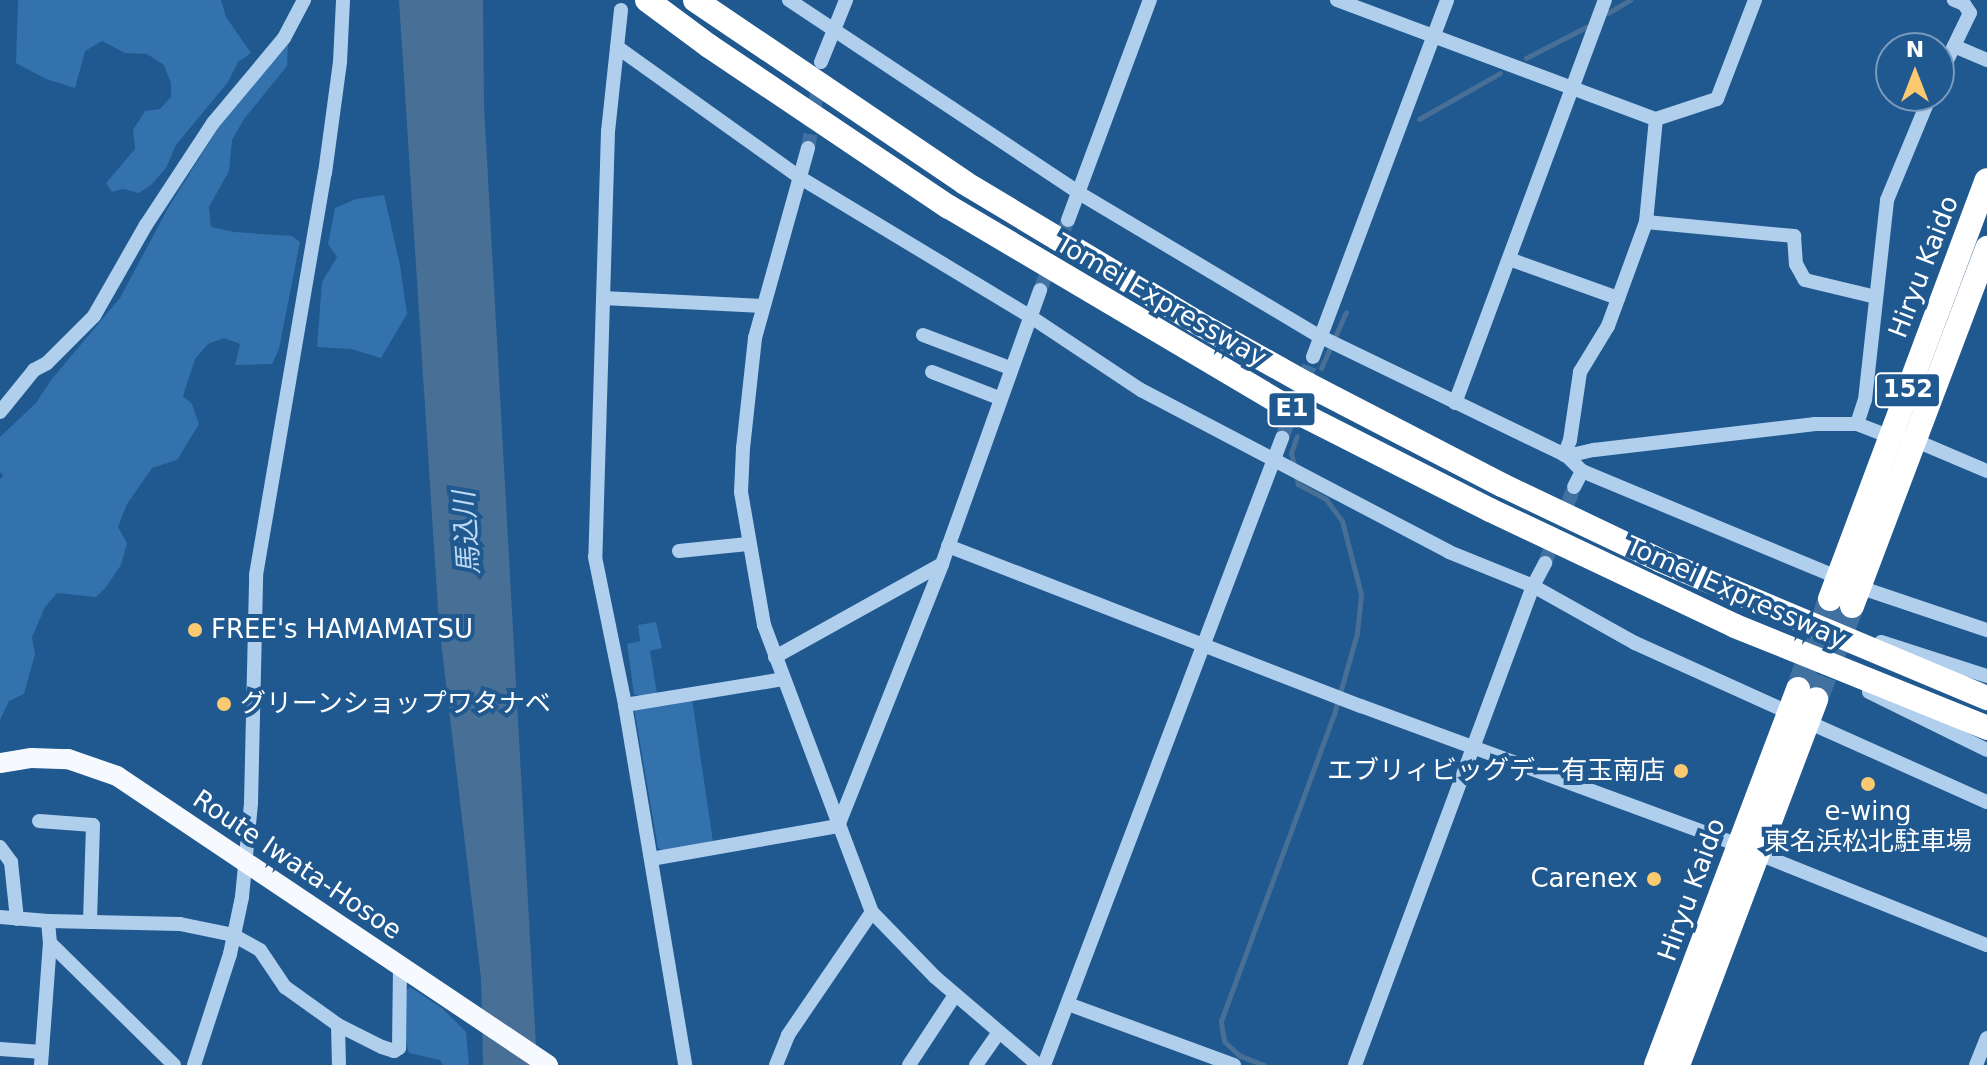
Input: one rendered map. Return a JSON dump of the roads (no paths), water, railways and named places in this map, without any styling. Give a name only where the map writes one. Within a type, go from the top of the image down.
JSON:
[{"type":"highway","name":"Tomei Expressway","points":[[647,0],[709,46],[949,207],[1181,347],[1388,459],[1735,626],[1987,728]]},
{"type":"highway","name":"Tomei Expressway","points":[[695,0],[965,183],[1196,322],[1502,485],[1748,599],[1987,698]]},
{"type":"highway","name":"Hiryu Kaido","points":[[1845,593],[1902,439],[1987,180]]},
{"type":"highway","name":"Hiryu Kaido","points":[[1902,439],[1987,248]]},
{"type":"highway","name":"Hiryu Kaido","points":[[1656,1065],[1748,849],[1802,706]]},
{"type":"highway","name":"Hiryu Kaido","points":[[1678,1065],[1748,849]]},
{"type":"main road","name":"Route Iwata-Hosoe","points":[[0,763],[51,758],[101,768],[548,1065]]},
{"type":"street","points":[[0,412],[34,370],[47,363],[94,316],[146,225],[213,123],[284,38],[304,0]]},
{"type":"street","points":[[194,1065],[233,935],[246,864],[251,803],[256,575],[325,173],[340,62],[343,0]]},
{"type":"street","points":[[789,0],[834,33],[1079,193],[1322,337],[1565,456],[1582,471],[1845,593],[1987,630]]},
{"type":"street","points":[[821,62],[846,0]]},
{"type":"street","points":[[1068,220],[1150,0]]},
{"type":"street","points":[[1337,0],[1656,119],[1717,99],[1755,0]]},
{"type":"street","points":[[1313,357],[1447,0]]},
{"type":"street","points":[[1455,403],[1605,0]]},
{"type":"street","points":[[1954,0],[1964,4],[1970,13],[1955,44]]},
{"type":"street","points":[[621,10],[608,131],[595,557],[625,705],[685,1065]]},
{"type":"street","points":[[1955,46],[1987,60]]},
{"type":"street","points":[[617,47],[799,177],[1028,315],[1141,390],[1449,552],[1533,586],[1635,643],[1802,706],[1987,802]]},
{"type":"street","points":[[1857,424],[1865,400],[1887,200],[1923,112]]},
{"type":"street","points":[[1565,456],[1580,372],[1601,339],[1646,222],[1656,119]]},
{"type":"street","points":[[808,148],[755,338],[743,448],[741,492],[764,625],[872,912],[955,995],[1041,1065],[1068,1004],[1280,462],[1282,438]]},
{"type":"street","points":[[1646,222],[1794,236],[1796,264],[1805,280],[1876,297]]},
{"type":"street","points":[[1509,259],[1618,298]]},
{"type":"street","points":[[838,826],[942,564],[1028,315],[1040,290]]},
{"type":"street","points":[[603,298],[763,306]]},
{"type":"street","points":[[923,335],[1010,368]]},
{"type":"street","points":[[932,372],[999,398]]},
{"type":"street","points":[[1565,456],[1615,447],[1815,424],[1857,424],[1987,471]]},
{"type":"street","points":[[1574,487],[1582,471]]},
{"type":"street","points":[[679,551],[748,544]]},
{"type":"street","points":[[948,546],[1748,849],[1987,945]]},
{"type":"street","points":[[1355,1065],[1533,586],[1545,563]]},
{"type":"street","points":[[775,657],[942,564]]},
{"type":"street","points":[[1748,599],[1987,676]]},
{"type":"street","points":[[1735,626],[1987,750]]},
{"type":"street","points":[[625,705],[783,679]]},
{"type":"street","points":[[39,821],[93,825],[90,922]]},
{"type":"street","points":[[651,859],[838,826]]},
{"type":"street","points":[[0,847],[11,862],[17,919]]},
{"type":"street","points":[[776,1065],[788,1035],[872,912]]},
{"type":"street","points":[[0,917],[180,924],[233,935],[260,950],[285,987],[338,1025],[394,1051],[399,1048],[400,965]]},
{"type":"street","points":[[0,1049],[41,1059],[50,943],[48,921]]},
{"type":"street","points":[[50,943],[174,1065]]},
{"type":"street","points":[[909,1065],[955,995]]},
{"type":"street","points":[[1068,1004],[1234,1065]]},
{"type":"street","points":[[338,1025],[339,1065]]},
{"type":"street","points":[[976,1065],[998,1033]]},
{"type":"street","points":[[1976,1065],[1987,1038]]},
{"type":"water","name":"馬込川","points":[[399,0],[483,0],[484,105],[537,1065],[483,1065],[481,978],[439,625]]},
{"type":"waterway","points":[[1608,13],[1630,0]]},
{"type":"waterway","points":[[1526,58],[1586,27]]},
{"type":"waterway","points":[[1419,119],[1500,73]]},
{"type":"waterway","points":[[1321,368],[1346,312]]},
{"type":"waterway","points":[[1294,465],[1291,453],[1297,436]]},
{"type":"waterway","points":[[1264,1065],[1240,1056],[1224,1041],[1221,1021],[1334,714],[1357,633],[1361,594],[1342,521],[1326,499],[1298,484],[1296,475]]},
{"type":"tunnel","points":[[808,148],[819,81]]},
{"type":"tunnel","points":[[1040,290],[1068,220]]},
{"type":"tunnel","points":[[1282,438],[1313,357]]},
{"type":"tunnel","points":[[1545,563],[1574,487]]},
{"type":"tunnel","points":[[1798,689],[1830,599]]},
{"type":"tunnel","points":[[1816,699],[1852,606]]},
{"type":"place","name":"FREE's HAMAMATSU","points":[[195,630]]},
{"type":"place","name":"グリーンショップワタナベ","points":[[224,704]]},
{"type":"place","name":"エブリィビッグデー有玉南店","points":[[1681,771]]},
{"type":"place","name":"e-wing 東名浜松北駐車場","points":[[1868,784]]},
{"type":"place","name":"Carenex","points":[[1654,879]]}]
